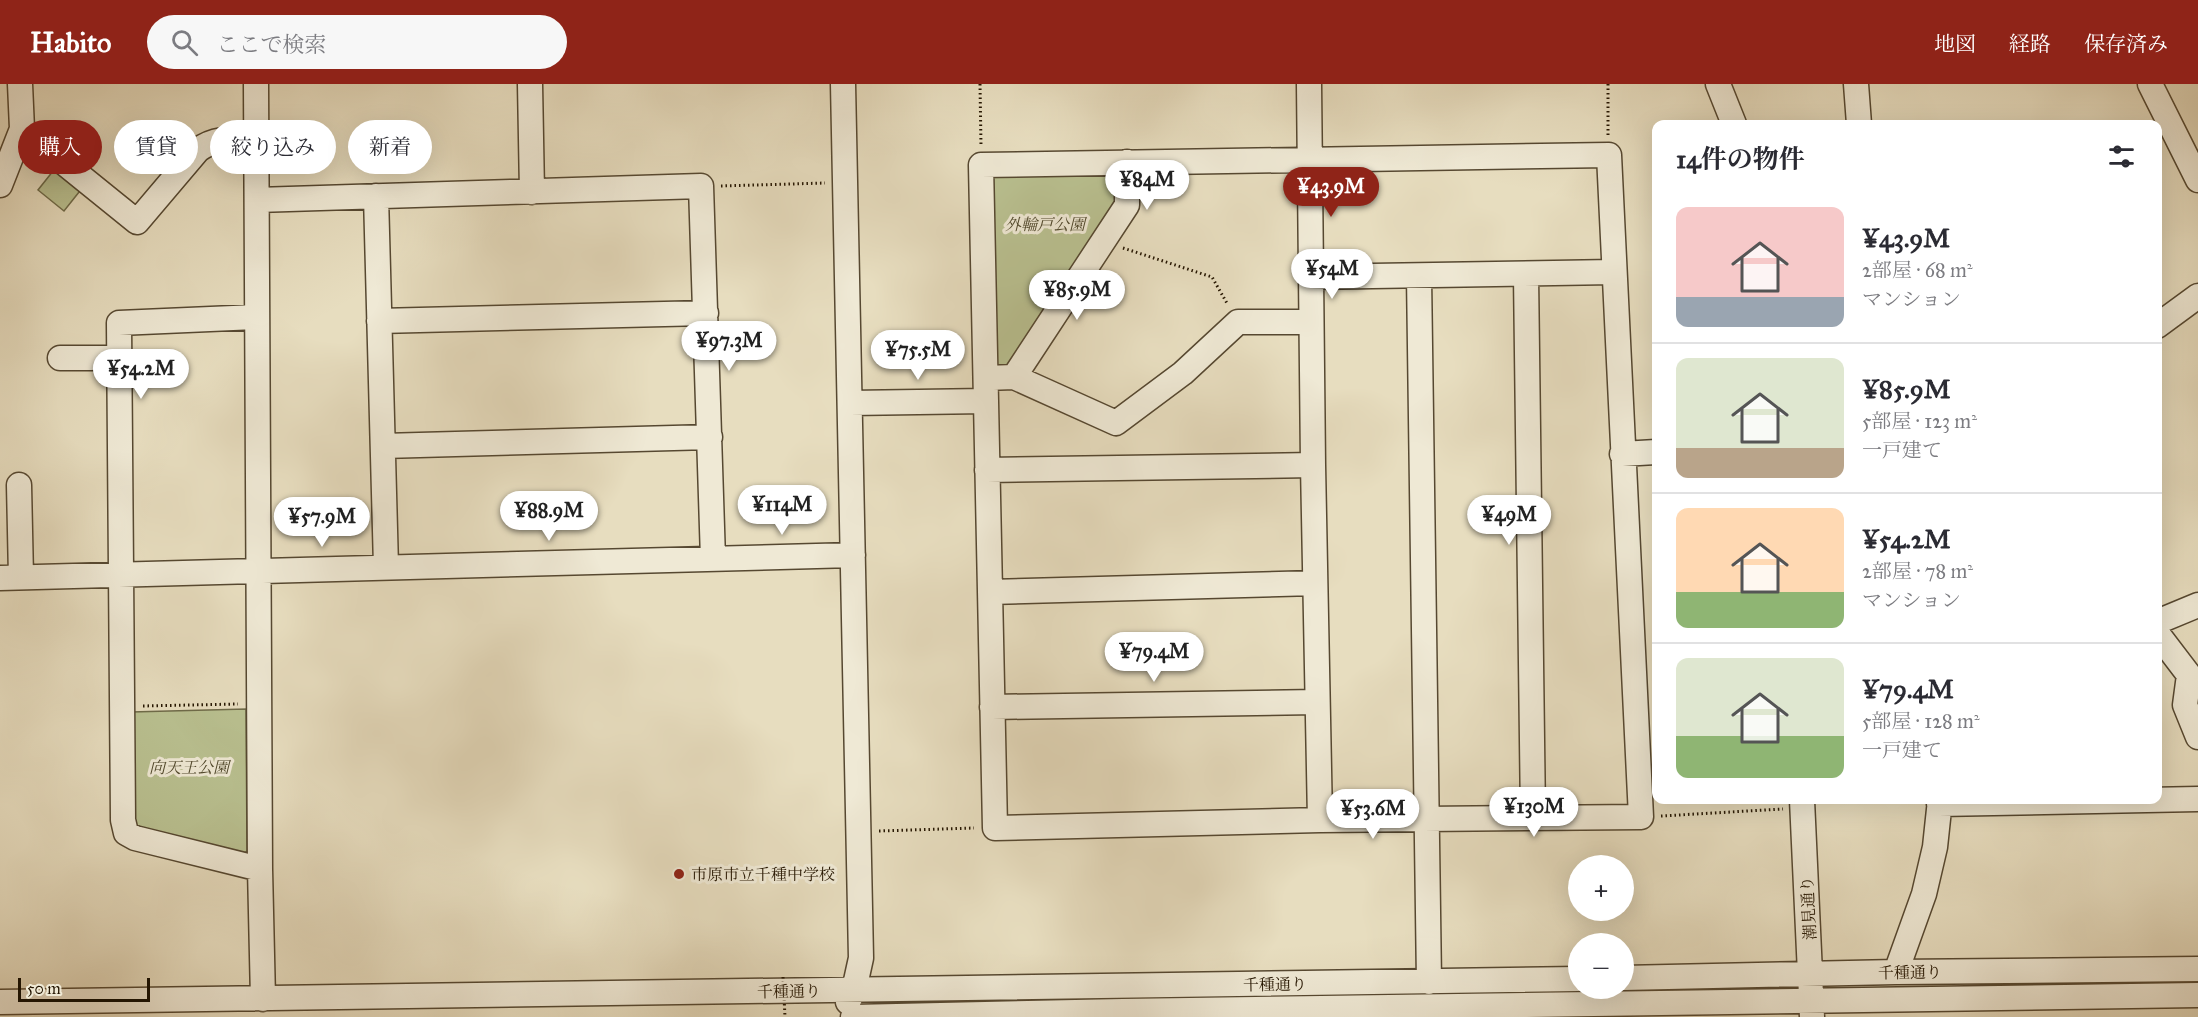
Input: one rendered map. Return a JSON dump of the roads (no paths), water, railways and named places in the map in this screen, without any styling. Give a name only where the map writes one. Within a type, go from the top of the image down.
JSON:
[{"type":"street","points":[[20,84],[22,120]]},
{"type":"street","points":[[256,84],[256,120]]},
{"type":"street","points":[[530,84],[532,192]]},
{"type":"street","points":[[839,1017],[854,990],[861,958],[843,84]]},
{"type":"street","points":[[1309,84],[1320,820]]},
{"type":"street","points":[[1718,84],[1732,120]]},
{"type":"street","points":[[1856,84],[1859,120]]},
{"type":"street","points":[[2150,84],[2198,180]]},
{"type":"street","points":[[0,185],[18,139]]},
{"type":"street","points":[[78,174],[137,222],[198,150],[210,142]]},
{"type":"street","points":[[1609,155],[1641,817],[1320,820],[995,828],[981,165],[1310,159],[1609,155]]},
{"type":"street","points":[[850,404],[986,390],[1014,377],[1105,242],[1127,205],[1127,162]]},
{"type":"street","points":[[257,174],[260,869],[263,999]]},
{"type":"street","points":[[257,200],[701,186],[713,560]]},
{"type":"street","points":[[376,196],[386,567]]},
{"type":"street","points":[[1311,277],[1613,272]]},
{"type":"street","points":[[1526,275],[1533,817]]},
{"type":"street","points":[[1419,276],[1429,982]]},
{"type":"street","points":[[2162,322],[2198,296]]},
{"type":"street","points":[[379,321],[705,314]]},
{"type":"street","points":[[257,317],[119,323],[123,820],[126,833],[135,838],[260,869]]},
{"type":"street","points":[[1014,377],[1116,423],[1184,373],[1238,322],[1311,322]]},
{"type":"street","points":[[60,358],[120,358]]},
{"type":"street","points":[[382,446],[710,437]]},
{"type":"street","points":[[1622,454],[1652,452]]},
{"type":"street","points":[[987,470],[1313,465]]},
{"type":"street","points":[[19,485],[10,577],[853,555]]},
{"type":"street","points":[[990,591],[1315,583]]},
{"type":"street","points":[[2162,620],[2198,605]]},
{"type":"street","points":[[2162,640],[2189,675],[2193,684],[2185,705],[2198,737]]},
{"type":"street","points":[[992,706],[1317,702]]},
{"type":"street","points":[[2162,799],[2198,799]]},
{"type":"street","name":"潮見通り","points":[[1803,804],[1812,1008]]},
{"type":"street","points":[[1896,972],[1924,894],[1935,847],[1940,804]]},
{"type":"street","name":"千種通り","points":[[1634,978],[2198,969]]},
{"type":"street","name":"千種通り","points":[[2,1001],[1568,979]]},
{"type":"street","name":"千種通り","points":[[853,1017],[1812,1008],[2198,994]]},
{"type":"place","name":"市原市立千種中学校","points":[[679,874]]},
{"type":"park label","name":"外輪戸公園","points":[[1045,224]]},
{"type":"park label","name":"向天王公園","points":[[189,767]]}]
